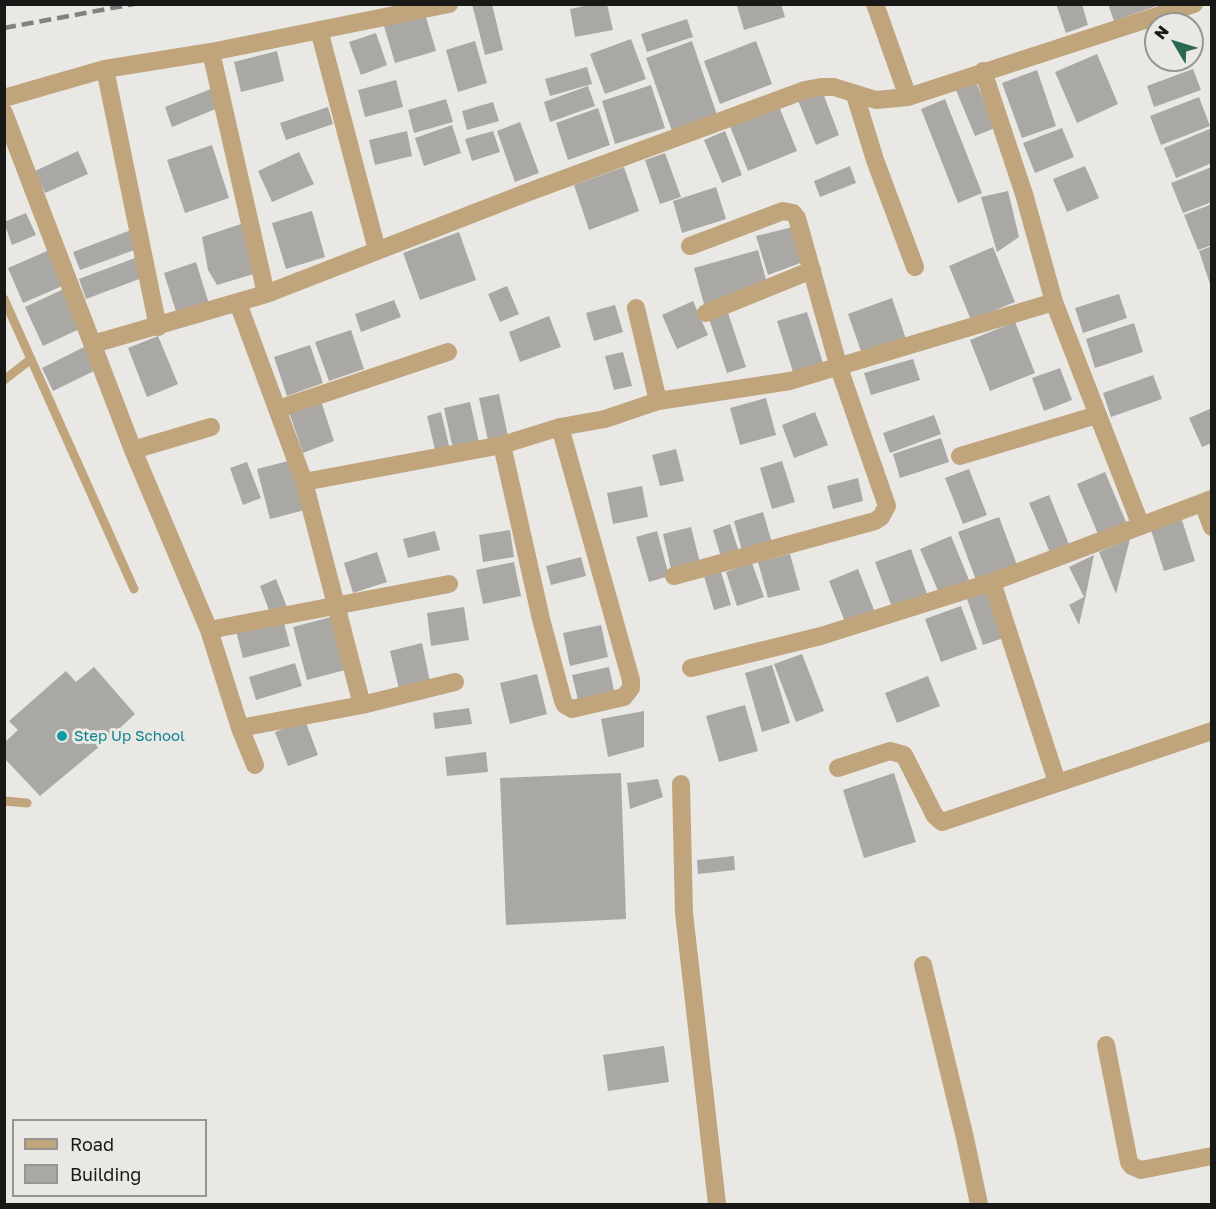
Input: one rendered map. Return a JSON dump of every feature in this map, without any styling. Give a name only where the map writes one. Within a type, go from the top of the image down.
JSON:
[{"type":"street","points":[[4,98],[105,69],[211,52],[449,4]]},
{"type":"street","points":[[875,4],[908,97]]},
{"type":"street","points":[[93,344],[266,294],[376,250],[805,90],[834,87],[876,100],[908,97],[1194,4]]},
{"type":"street","points":[[319,30],[376,250]]},
{"type":"street","points":[[211,52],[266,294]]},
{"type":"street","points":[[105,69],[158,327]]},
{"type":"street","points":[[983,71],[1024,194],[1054,302],[1141,526]]},
{"type":"street","points":[[855,95],[875,160],[915,267]]},
{"type":"street","points":[[4,113],[134,450],[209,630],[240,728],[255,765]]},
{"type":"street","points":[[674,576],[874,521],[881,517],[886,506],[839,368],[812,270],[793,213],[783,211],[690,246]]},
{"type":"street","points":[[706,313],[812,270]]},
{"type":"street","points":[[304,482],[502,445],[560,427],[604,419],[658,401],[790,381],[1054,302]]},
{"type":"street","points":[[238,303],[304,482],[362,705]]},
{"type":"street","points":[[636,308],[658,401]]},
{"type":"street","points":[[278,409],[448,352]]},
{"type":"street","points":[[960,456],[1097,415]]},
{"type":"street","points":[[502,445],[562,701],[572,709],[624,697],[631,688],[631,680],[560,427]]},
{"type":"street","points":[[134,450],[211,428]]},
{"type":"street","points":[[691,668],[821,636],[993,582],[1208,501],[1212,527]]},
{"type":"street","points":[[993,582],[1057,782]]},
{"type":"street","points":[[209,630],[449,584]]},
{"type":"street","points":[[240,728],[362,705],[455,682]]},
{"type":"street","points":[[838,768],[890,751],[904,755],[935,816],[942,822],[1212,731]]},
{"type":"street","points":[[681,784],[684,913],[717,1204]]},
{"type":"street","points":[[923,964],[979,1204]]},
{"type":"street","points":[[1106,1045],[1129,1162],[1132,1167],[1141,1170],[1212,1156]]},
{"type":"lane","points":[[4,299],[135,589]]},
{"type":"lane","points":[[4,380],[31,358]]},
{"type":"lane","points":[[4,801],[27,803]]},
{"type":"building","points":[[472,4],[492,4],[503,50],[485,55]]},
{"type":"building","points":[[607,4],[613,30],[575,37],[570,9]]},
{"type":"building","points":[[740,4],[781,4],[785,17],[744,30],[737,6]]},
{"type":"building","points":[[1056,4],[1082,4],[1088,25],[1066,33]]},
{"type":"building","points":[[1108,4],[1158,4],[1159,5],[1114,21]]},
{"type":"building","points":[[425,14],[436,51],[395,63],[384,26]]},
{"type":"building","points":[[687,19],[693,37],[647,52],[641,34]]},
{"type":"building","points":[[376,33],[387,65],[361,75],[349,42]]},
{"type":"building","points":[[631,39],[646,79],[605,94],[590,54]]},
{"type":"building","points":[[475,41],[487,83],[458,92],[446,50]]},
{"type":"building","points":[[692,41],[717,115],[672,131],[646,58]]},
{"type":"building","points":[[756,41],[772,84],[720,104],[704,61]]},
{"type":"building","points":[[277,51],[284,81],[241,92],[234,62]]},
{"type":"building","points":[[1097,54],[1118,104],[1077,123],[1055,72]]},
{"type":"building","points":[[587,67],[592,84],[550,96],[545,79]]},
{"type":"building","points":[[1037,70],[1056,126],[1022,138],[1002,83]]},
{"type":"building","points":[[1185,72],[1194,72],[1201,90],[1154,107],[1147,86]]},
{"type":"building","points":[[396,80],[403,107],[365,117],[358,90]]},
{"type":"building","points":[[976,82],[995,128],[975,136],[956,90]]},
{"type":"building","points":[[651,85],[665,128],[615,144],[602,101]]},
{"type":"building","points":[[588,86],[595,106],[550,122],[544,102]]},
{"type":"building","points":[[821,88],[839,135],[816,145],[797,98]]},
{"type":"building","points":[[211,89],[218,108],[172,127],[165,107]]},
{"type":"building","points":[[1199,97],[1210,126],[1161,145],[1150,116]]},
{"type":"building","points":[[446,99],[453,122],[414,133],[408,110]]},
{"type":"building","points":[[945,99],[982,193],[958,203],[921,109]]},
{"type":"building","points":[[493,102],[499,121],[467,130],[462,111]]},
{"type":"building","points":[[778,104],[797,151],[748,171],[729,124]]},
{"type":"building","points":[[328,107],[333,124],[286,140],[280,123]]},
{"type":"building","points":[[598,108],[610,145],[568,160],[556,123]]},
{"type":"building","points":[[520,122],[539,173],[515,182],[497,131]]},
{"type":"building","points":[[452,125],[461,153],[424,166],[415,138]]},
{"type":"building","points":[[1062,128],[1074,157],[1035,173],[1023,143]]},
{"type":"building","points":[[1212,128],[1212,163],[1176,178],[1164,148]]},
{"type":"building","points":[[407,131],[412,156],[375,165],[369,140]]},
{"type":"building","points":[[493,131],[500,152],[472,161],[465,139]]},
{"type":"building","points":[[725,131],[742,175],[722,183],[704,140]]},
{"type":"building","points":[[212,145],[229,198],[185,213],[167,160]]},
{"type":"building","points":[[78,151],[88,174],[45,193],[35,171]]},
{"type":"building","points":[[299,152],[314,184],[272,202],[258,171]]},
{"type":"building","points":[[665,153],[681,197],[660,204],[645,160]]},
{"type":"building","points":[[850,166],[856,183],[820,197],[814,181]]},
{"type":"building","points":[[1085,166],[1099,198],[1067,212],[1053,179]]},
{"type":"building","points":[[624,167],[639,211],[589,230],[574,185]]},
{"type":"building","points":[[1212,167],[1212,202],[1183,213],[1171,183]]},
{"type":"building","points":[[716,187],[726,219],[682,233],[673,201]]},
{"type":"building","points":[[1008,191],[1019,237],[997,252],[981,197]]},
{"type":"building","points":[[1212,204],[1212,245],[1198,250],[1184,215]]},
{"type":"building","points":[[312,211],[325,257],[286,269],[272,223]]},
{"type":"building","points":[[26,213],[36,235],[12,245],[4,222]]},
{"type":"building","points":[[241,224],[257,273],[217,285],[208,270],[202,237]]},
{"type":"building","points":[[793,227],[803,262],[768,275],[756,236]]},
{"type":"building","points":[[131,230],[137,249],[80,270],[73,252]]},
{"type":"building","points":[[459,232],[476,280],[420,300],[403,253]]},
{"type":"building","points":[[1212,246],[1212,287],[1211,287],[1199,251]]},
{"type":"building","points":[[993,247],[1015,302],[971,320],[949,266]]},
{"type":"building","points":[[54,248],[69,283],[23,303],[8,268]]},
{"type":"building","points":[[758,250],[768,287],[704,304],[694,268]]},
{"type":"building","points":[[135,258],[142,278],[86,299],[79,279]]},
{"type":"building","points":[[196,262],[209,304],[177,315],[164,273]]},
{"type":"building","points":[[507,286],[519,314],[500,322],[488,294]]},
{"type":"building","points":[[68,287],[86,326],[43,346],[25,307]]},
{"type":"building","points":[[1119,294],[1127,318],[1083,333],[1075,308]]},
{"type":"building","points":[[892,298],[907,342],[863,357],[848,314]]},
{"type":"building","points":[[394,300],[401,317],[361,332],[355,314]]},
{"type":"building","points":[[693,301],[708,335],[677,349],[662,315]]},
{"type":"building","points":[[615,305],[623,332],[594,341],[586,313]]},
{"type":"building","points":[[807,312],[823,363],[793,372],[777,321]]},
{"type":"building","points":[[728,313],[746,367],[727,373],[709,319]]},
{"type":"building","points":[[549,316],[561,347],[520,362],[509,332]]},
{"type":"building","points":[[1015,322],[1035,373],[990,391],[970,340]]},
{"type":"building","points":[[1134,323],[1143,352],[1095,368],[1086,339]]},
{"type":"building","points":[[351,330],[364,369],[329,381],[315,342]]},
{"type":"building","points":[[158,336],[178,384],[147,397],[128,348]]},
{"type":"building","points":[[310,345],[323,383],[287,396],[274,357]]},
{"type":"building","points":[[86,346],[98,369],[53,391],[42,368]]},
{"type":"building","points":[[623,352],[632,386],[614,390],[605,356]]},
{"type":"building","points":[[913,359],[920,380],[871,395],[864,373]]},
{"type":"building","points":[[1060,368],[1072,400],[1044,411],[1032,378]]},
{"type":"building","points":[[1153,375],[1162,399],[1111,417],[1103,393]]},
{"type":"building","points":[[499,394],[509,441],[489,445],[479,398]]},
{"type":"building","points":[[766,398],[776,435],[740,445],[730,408]]},
{"type":"building","points":[[321,401],[334,441],[303,453],[289,412]]},
{"type":"building","points":[[470,402],[479,443],[453,449],[444,408]]},
{"type":"building","points":[[1212,408],[1212,443],[1202,447],[1189,418]]},
{"type":"building","points":[[441,412],[450,450],[436,454],[427,416]]},
{"type":"building","points":[[815,412],[828,445],[794,458],[782,425]]},
{"type":"building","points":[[934,415],[941,434],[890,453],[883,433]]},
{"type":"building","points":[[941,438],[949,462],[900,478],[893,454]]},
{"type":"building","points":[[676,449],[684,481],[660,486],[652,455]]},
{"type":"building","points":[[292,460],[305,510],[270,519],[257,469]]},
{"type":"building","points":[[782,461],[795,502],[772,509],[760,468]]},
{"type":"building","points":[[247,462],[261,498],[243,505],[230,468]]},
{"type":"building","points":[[969,469],[987,515],[963,524],[945,478]]},
{"type":"building","points":[[1105,472],[1126,522],[1098,534],[1077,484]]},
{"type":"building","points":[[858,478],[863,501],[833,509],[827,486]]},
{"type":"building","points":[[642,486],[648,517],[613,524],[607,493]]},
{"type":"building","points":[[1049,495],[1070,547],[1051,555],[1029,503]]},
{"type":"building","points":[[763,512],[772,543],[742,551],[734,521]]},
{"type":"building","points":[[999,517],[1017,565],[976,580],[958,532]]},
{"type":"building","points":[[1182,520],[1195,561],[1164,571],[1151,530]]},
{"type":"building","points":[[730,524],[740,555],[722,560],[713,530]]},
{"type":"building","points":[[691,527],[701,567],[672,573],[663,534]]},
{"type":"building","points":[[510,530],[514,557],[483,562],[479,535]]},
{"type":"building","points":[[435,531],[440,550],[408,558],[403,539]]},
{"type":"building","points":[[657,531],[669,576],[649,582],[636,537]]},
{"type":"building","points":[[951,536],[969,580],[939,593],[920,549]]},
{"type":"building","points":[[1130,539],[1116,594],[1099,552]]},
{"type":"building","points":[[911,549],[928,597],[893,610],[875,562]]},
{"type":"building","points":[[377,552],[387,582],[353,593],[344,563]]},
{"type":"building","points":[[790,554],[800,590],[768,598],[758,562]]},
{"type":"building","points":[[1094,555],[1079,625],[1069,605],[1084,597],[1069,567]]},
{"type":"building","points":[[581,557],[586,576],[551,585],[546,566]]},
{"type":"building","points":[[514,562],[521,596],[483,604],[476,570]]},
{"type":"building","points":[[752,563],[764,597],[737,606],[726,572]]},
{"type":"building","points":[[858,569],[874,610],[845,622],[829,581]]},
{"type":"building","points":[[721,572],[731,605],[714,610],[704,576]]},
{"type":"building","points":[[276,579],[287,607],[270,613],[260,586]]},
{"type":"building","points":[[993,590],[1009,636],[983,645],[967,599]]},
{"type":"building","points":[[961,606],[977,649],[941,662],[925,619]]},
{"type":"building","points":[[464,607],[469,640],[431,646],[427,613]]},
{"type":"building","points":[[331,617],[345,670],[307,680],[293,627]]},
{"type":"building","points":[[283,619],[290,646],[243,658],[236,631]]},
{"type":"building","points":[[601,625],[608,657],[570,666],[563,633]]},
{"type":"building","points":[[422,643],[430,682],[399,689],[390,651]]},
{"type":"building","points":[[802,654],[824,711],[796,722],[774,664]]},
{"type":"building","points":[[295,663],[302,686],[256,700],[249,677]]},
{"type":"building","points":[[772,665],[790,723],[762,732],[745,673]]},
{"type":"building","name":"Step Up School","points":[[94,667],[135,714],[40,796],[4,758],[4,743],[18,730],[9,721],[66,671],[76,682]]},
{"type":"building","points":[[609,667],[615,695],[579,704],[572,675]]},
{"type":"building","points":[[537,674],[547,714],[510,724],[500,683]]},
{"type":"building","points":[[928,676],[940,706],[897,723],[885,693]]},
{"type":"building","points":[[745,705],[758,751],[719,762],[706,716]]},
{"type":"building","points":[[469,708],[472,724],[435,729],[433,713]]},
{"type":"building","points":[[644,711],[644,747],[608,757],[601,719]]},
{"type":"building","points":[[305,720],[318,755],[288,766],[275,732]]},
{"type":"building","points":[[486,752],[488,772],[447,776],[445,757]]},
{"type":"building","points":[[621,773],[626,919],[506,925],[500,778]]},
{"type":"building","points":[[894,773],[916,842],[864,858],[843,790]]},
{"type":"building","points":[[658,779],[663,797],[630,809],[627,783]]},
{"type":"building","points":[[734,856],[735,870],[698,874],[697,860]]},
{"type":"building","points":[[664,1046],[669,1082],[608,1091],[603,1055]]},
{"type":"railway","points":[[4,28],[134,4]]},
{"type":"place","name":"Step Up School","points":[[62,736]]}]
